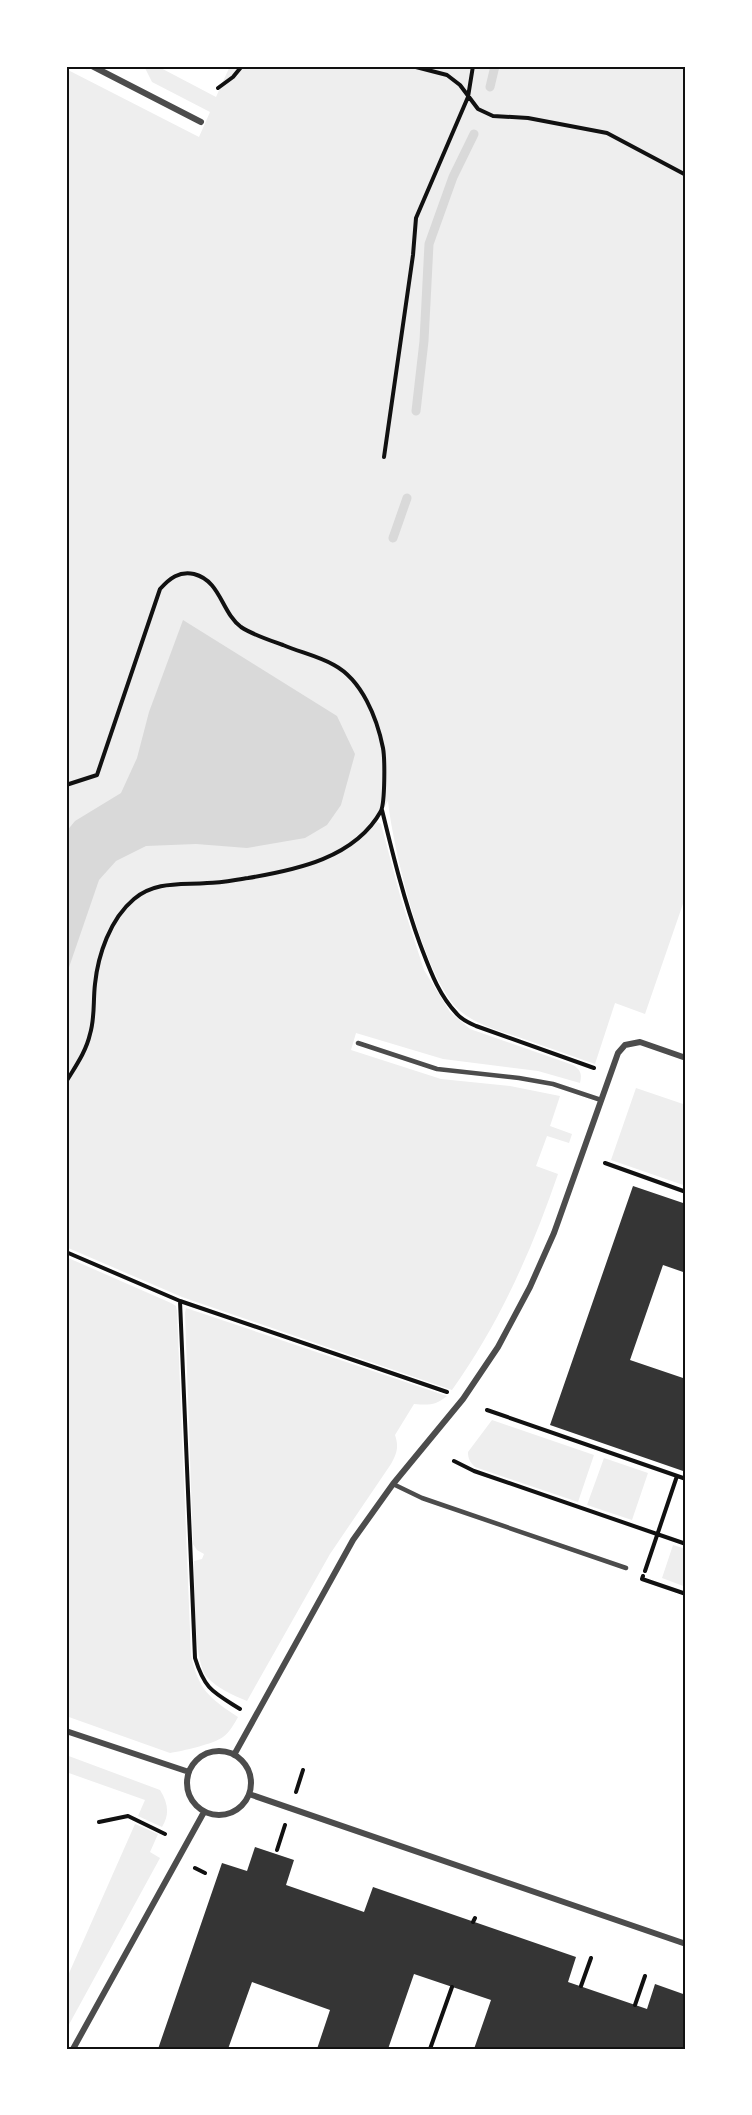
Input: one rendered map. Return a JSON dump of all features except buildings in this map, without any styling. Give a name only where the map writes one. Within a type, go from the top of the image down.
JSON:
[{"type":"street","points":[[92,66],[201,122]]},
{"type":"street","points":[[234,1755],[353,1540],[393,1484],[463,1399],[498,1347],[525,1297],[554,1233],[618,1053],[625,1045],[640,1042],[686,1058]]},
{"type":"street","points":[[66,1731],[189,1772]]},
{"type":"street","points":[[213,1752],[234,1755],[247,1768],[251,1785],[244,1804],[237,1810],[218,1816],[204,1812],[192,1801],[188,1792],[189,1772],[202,1756],[213,1752]]},
{"type":"street","points":[[249,1794],[686,1944]]},
{"type":"street","points":[[73,2049],[204,1812]]},
{"type":"lane","points":[[358,1043],[437,1069],[553,1084],[601,1100]]},
{"type":"lane","points":[[393,1484],[422,1498],[626,1568]]},
{"type":"path","points":[[218,88],[233,77],[242,66]]},
{"type":"path","points":[[412,66],[447,75],[460,85],[478,109],[492,116],[528,118],[607,133],[686,175]]},
{"type":"path","points":[[384,458],[413,255],[416,218],[468,97],[473,66]]},
{"type":"path","points":[[66,785],[98,775],[160,589],[170,577],[183,573],[195,574],[208,579],[218,592],[231,617],[241,627],[262,638],[334,665],[353,680],[363,694],[380,732],[385,759],[382,809],[410,916],[433,978],[457,1015],[476,1026],[610,1073]]},
{"type":"path","points":[[66,1082],[85,1051],[91,1032],[95,984],[104,946],[119,915],[132,900],[145,891],[164,885],[210,883],[276,873],[306,865],[336,854],[352,844],[365,832],[382,809]]},
{"type":"path","points":[[605,1163],[686,1192]]},
{"type":"path","points":[[66,1252],[180,1301],[450,1393]]},
{"type":"path","points":[[180,1301],[195,1658],[202,1680],[216,1694],[243,1711]]},
{"type":"path","points":[[487,1410],[686,1479]]},
{"type":"path","points":[[454,1461],[474,1471],[686,1544]]},
{"type":"path","points":[[677,1476],[642,1579],[686,1594]]},
{"type":"path","points":[[626,1568],[644,1574]]},
{"type":"path","points":[[294,1796],[303,1770]]},
{"type":"path","points":[[99,1822],[128,1815],[165,1834]]},
{"type":"path","points":[[277,1850],[285,1824]]},
{"type":"path","points":[[191,1865],[205,1873]]},
{"type":"path","points":[[581,1986],[591,1958]]},
{"type":"path","points":[[635,2005],[645,1976]]},
{"type":"path","points":[[430,2049],[452,1987]]},
{"type":"shaded area","points":[[144,66],[157,66],[216,97],[230,66],[686,66],[686,895],[645,1014],[615,1003],[595,1064],[488,1027],[459,1010],[446,994],[422,942],[403,880],[388,801],[376,821],[381,824],[401,899],[424,970],[450,1012],[470,1029],[573,1065],[581,1075],[580,1083],[538,1071],[443,1059],[356,1033],[351,1050],[441,1079],[510,1086],[560,1096],[550,1126],[572,1134],[569,1143],[547,1136],[536,1166],[558,1174],[548,1202],[513,1286],[485,1339],[452,1390],[182,1297],[66,1247],[66,69],[199,137],[210,112],[152,82]]},
{"type":"shaded area","points":[[183,620],[337,716],[355,754],[341,805],[327,825],[305,838],[247,848],[196,844],[146,846],[116,861],[99,880],[66,976],[66,832],[75,821],[121,793],[137,758],[149,712]]},
{"type":"shaded area","points":[[636,1088],[686,1105],[686,1186],[611,1160]]},
{"type":"shaded area","points":[[66,1257],[176,1306],[191,1655],[197,1676],[206,1692],[238,1717],[223,1737],[198,1747],[170,1753],[66,1716]]},
{"type":"shaded area","points":[[186,1308],[447,1396],[431,1404],[414,1404],[395,1435],[397,1450],[395,1457],[330,1554],[247,1701],[211,1681],[202,1669],[199,1656],[194,1561],[202,1559],[204,1554],[193,1544]]},
{"type":"shaded area","points":[[492,1420],[594,1455],[578,1502],[475,1467],[468,1457],[468,1452]]},
{"type":"shaded area","points":[[604,1458],[648,1473],[632,1520],[587,1505]]},
{"type":"shaded area","points":[[673,1545],[686,1549],[686,1587],[662,1578]]},
{"type":"shaded area","points":[[66,1755],[160,1790],[167,1808],[162,1827],[138,1816],[145,1800],[66,1772]]},
{"type":"shaded area","points":[[135,1824],[158,1834],[150,1852],[160,1858],[66,2030],[66,1980]]},
{"type":"waterway","points":[[490,87],[495,66]]},
{"type":"waterway","points":[[416,411],[424,341],[429,244],[453,177],[474,134]]},
{"type":"waterway","points":[[393,538],[407,498]]}]
